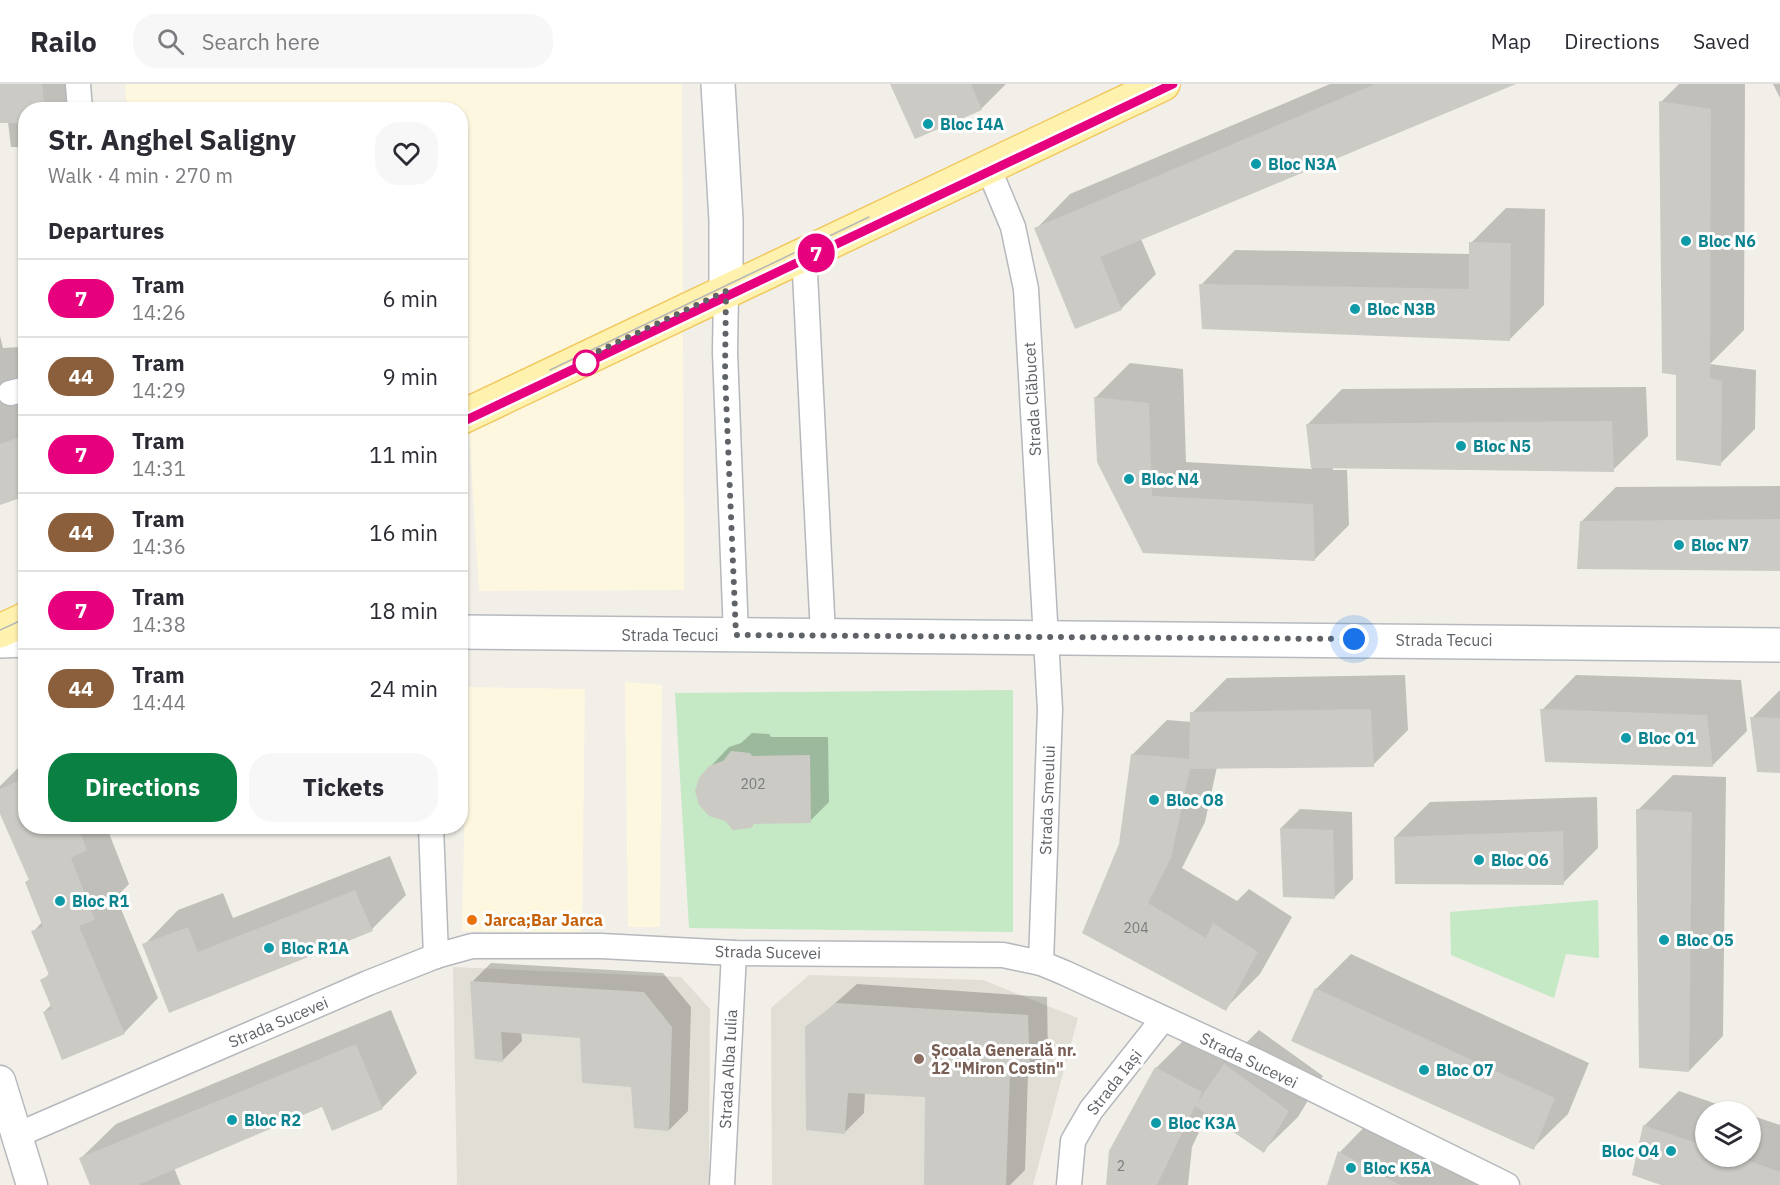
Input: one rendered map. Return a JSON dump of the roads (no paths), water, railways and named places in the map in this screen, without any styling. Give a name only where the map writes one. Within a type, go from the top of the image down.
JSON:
[{"type":"main road","points":[[718,84],[726,220],[726,291]]},
{"type":"main road","points":[[468,414],[1163,84]]},
{"type":"main road","points":[[0,631],[18,623]]},
{"type":"main road","name":"Strada Tecuci","points":[[468,632],[1502,640],[1780,645]]},
{"type":"main road","points":[[0,641],[18,640]]},
{"type":"street","points":[[78,84],[79,102]]},
{"type":"street","name":"Strada Clăbucet","points":[[988,167],[1013,227],[1026,289],[1045,638]]},
{"type":"street","points":[[804,253],[823,635]]},
{"type":"street","points":[[726,291],[725,363],[736,635]]},
{"type":"street","name":"Strada Smeului","points":[[1041,963],[1050,709],[1045,638]]},
{"type":"street","points":[[431,834],[436,956]]},
{"type":"street","name":"Strada Sucevei","points":[[15,1136],[436,956],[472,946],[601,946],[734,952],[1003,955],[1041,963],[1163,1019],[1507,1185]]},
{"type":"street","name":"Strada Alba Iulia","points":[[722,1185],[734,952]]},
{"type":"street","name":"Strada Iași","points":[[1069,1185],[1074,1141],[1090,1110],[1163,1019]]},
{"type":"street","points":[[0,1082],[32,1185]]},
{"type":"tram line","points":[[468,419],[1173,84]]},
{"type":"tram line","name":"7","points":[[468,419],[1173,84]]},
{"type":"tram line","points":[[550,370],[869,217]]},
{"type":"tram line","points":[[0,630],[18,622]]},
{"type":"place","name":"Bloc I4A","points":[[928,124]]},
{"type":"place","name":"Bloc N3A","points":[[1256,164]]},
{"type":"place","name":"Bloc N6","points":[[1686,241]]},
{"type":"place","name":"Bloc N3B","points":[[1355,309]]},
{"type":"place","name":"Bloc N5","points":[[1461,446]]},
{"type":"place","name":"Bloc N4","points":[[1129,479]]},
{"type":"place","name":"Bloc N7","points":[[1679,545]]},
{"type":"place","name":"Bloc O1","points":[[1626,738]]},
{"type":"place","name":"Bloc O8","points":[[1154,800]]},
{"type":"place","name":"Bloc O6","points":[[1479,860]]},
{"type":"place","name":"Bloc R1","points":[[60,901]]},
{"type":"place","name":"Jarca;Bar Jarca","points":[[472,920]]},
{"type":"place","name":"Bloc O5","points":[[1664,940]]},
{"type":"place","name":"Bloc R1A","points":[[269,948]]},
{"type":"place","name":"Școala Generală nr. 12 \"Miron Costin\"","points":[[919,1059]]},
{"type":"place","name":"Bloc O7","points":[[1424,1070]]},
{"type":"place","name":"Bloc R2","points":[[232,1120]]},
{"type":"place","name":"Bloc K3A","points":[[1156,1123]]},
{"type":"place","name":"Bloc O4","points":[[1671,1151]]},
{"type":"place","name":"Bloc K5A","points":[[1351,1168]]}]
